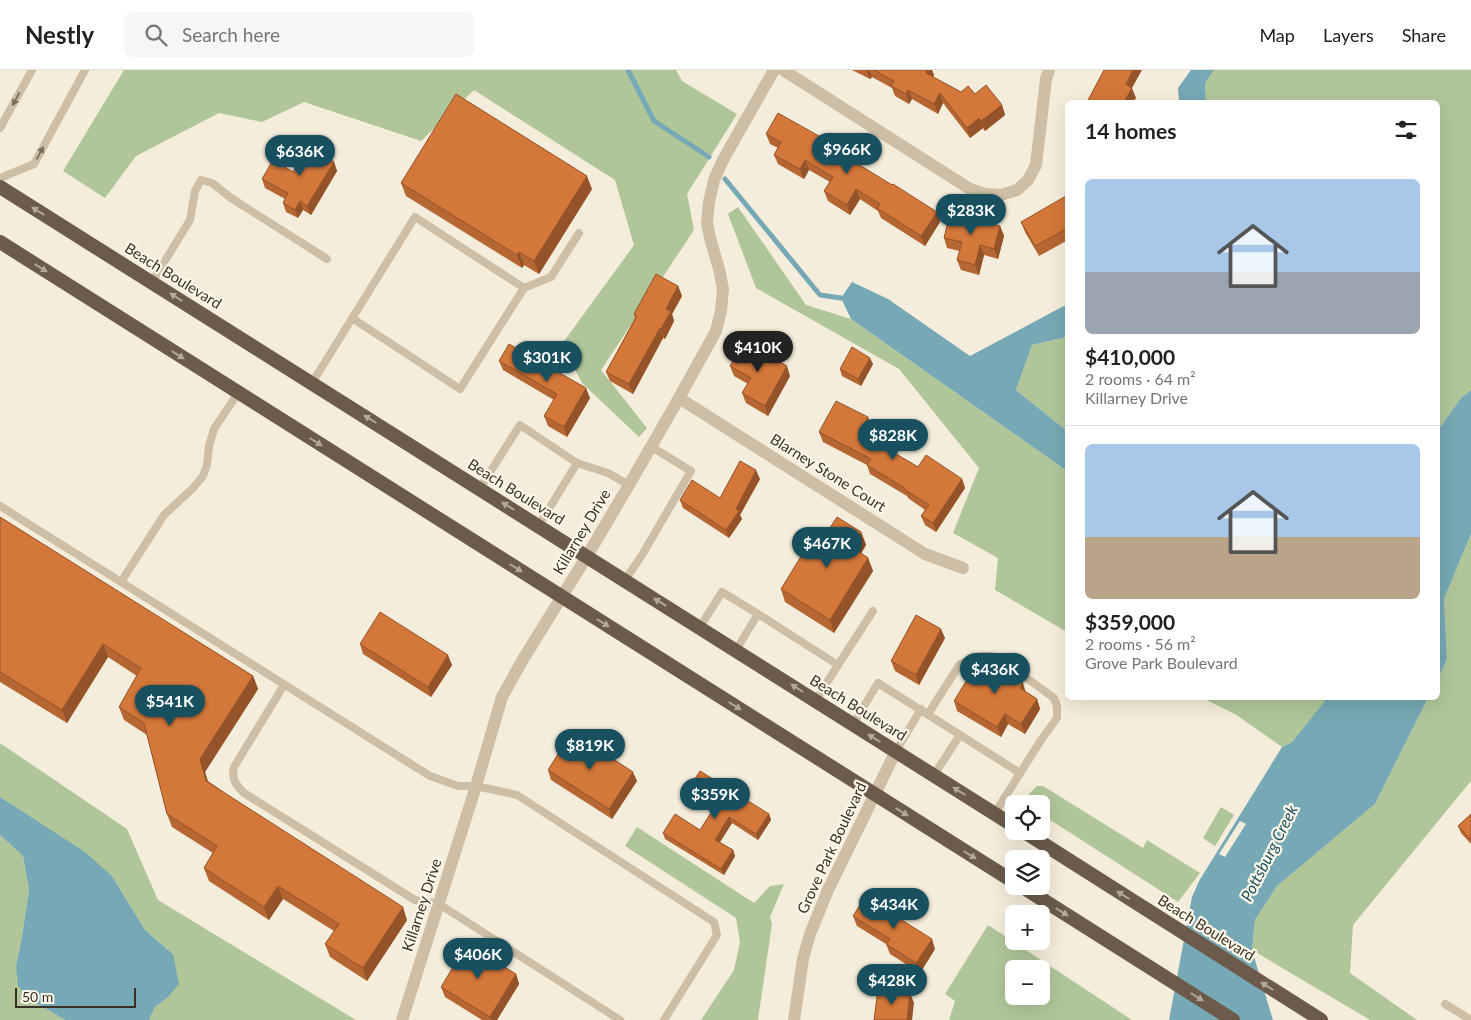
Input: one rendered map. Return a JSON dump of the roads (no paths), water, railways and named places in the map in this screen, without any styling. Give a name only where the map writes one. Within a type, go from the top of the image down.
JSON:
[{"type":"highway","name":"Beach Boulevard","points":[[0,187],[1005,820]]},
{"type":"highway","points":[[0,242],[1005,876]]},
{"type":"highway","name":"Beach Boulevard","points":[[1037,840],[1321,1020]]},
{"type":"highway","points":[[1035,895],[1233,1020]]},
{"type":"street","name":"Killarney Drive","points":[[402,1020],[502,697],[629,486],[716,331],[721,311],[723,290],[707,222],[709,202],[714,180],[723,160],[774,70]]},
{"type":"street","points":[[783,70],[970,189],[985,194],[1001,195],[1017,190],[1028,180],[1036,165],[1046,79],[1049,70]]},
{"type":"street","name":"Blarney Stone Court","points":[[679,398],[926,554],[963,568]]},
{"type":"street","name":"Grove Park Boulevard","points":[[794,1020],[803,958],[810,934],[828,890],[896,751]]},
{"type":"lane","points":[[0,128],[32,70]]},
{"type":"lane","points":[[0,178],[34,164],[85,70]]},
{"type":"lane","points":[[152,282],[190,220],[195,191],[201,180],[212,183],[231,198],[327,259]]},
{"type":"lane","points":[[312,383],[415,217],[524,288]]},
{"type":"lane","points":[[352,318],[460,389],[524,288],[551,278],[579,233]]},
{"type":"lane","points":[[121,582],[164,515],[203,476],[214,429],[238,393]]},
{"type":"lane","points":[[480,488],[520,425],[577,463],[608,473],[629,486]]},
{"type":"lane","points":[[625,580],[691,471],[650,446]]},
{"type":"lane","points":[[539,525],[577,463]]},
{"type":"lane","points":[[0,506],[430,776],[458,786],[476,786],[517,795],[714,922],[717,935],[664,1020]]},
{"type":"lane","points":[[700,627],[722,592],[838,665]]},
{"type":"lane","points":[[816,700],[874,610]]},
{"type":"lane","points":[[736,650],[758,614]]},
{"type":"lane","points":[[928,714],[960,664],[981,656],[992,656],[1002,660],[1054,698],[1057,706],[1056,718],[995,814]]},
{"type":"lane","points":[[853,724],[878,683],[1020,773]]},
{"type":"lane","points":[[284,685],[234,767],[232,775],[236,784],[244,793],[415,900],[439,904],[620,1020]]},
{"type":"lane","points":[[896,751],[921,709]]},
{"type":"lane","points":[[934,776],[960,735]]},
{"type":"lane","points":[[1445,1004],[1471,1020]]},
{"type":"water","points":[[1191,70],[1214,70],[1205,83],[1206,100],[1179,100],[1178,88]]},
{"type":"water","points":[[852,282],[888,299],[970,356],[1065,306],[1065,337],[1032,345],[1016,390],[1065,429],[1065,470],[851,319],[841,298]]},
{"type":"water","points":[[1471,390],[1471,534],[1444,599],[1447,659],[1440,675],[1440,427],[1461,398]]},
{"type":"water","name":"Pottsburg Creek","points":[[1325,700],[1427,700],[1375,804],[1277,886],[1255,920],[1252,950],[1273,1020],[1169,1020],[1192,897],[1199,881],[1282,747],[1292,742]]},
{"type":"water","points":[[0,797],[85,852],[112,876],[145,930],[173,954],[179,984],[167,998],[155,1007],[149,1020],[65,1020],[28,998],[18,986],[16,966],[29,890],[23,856],[0,835]]},
{"type":"waterway","points":[[628,70],[654,121],[709,157]]},
{"type":"waterway","points":[[725,179],[820,295],[841,298]]}]
